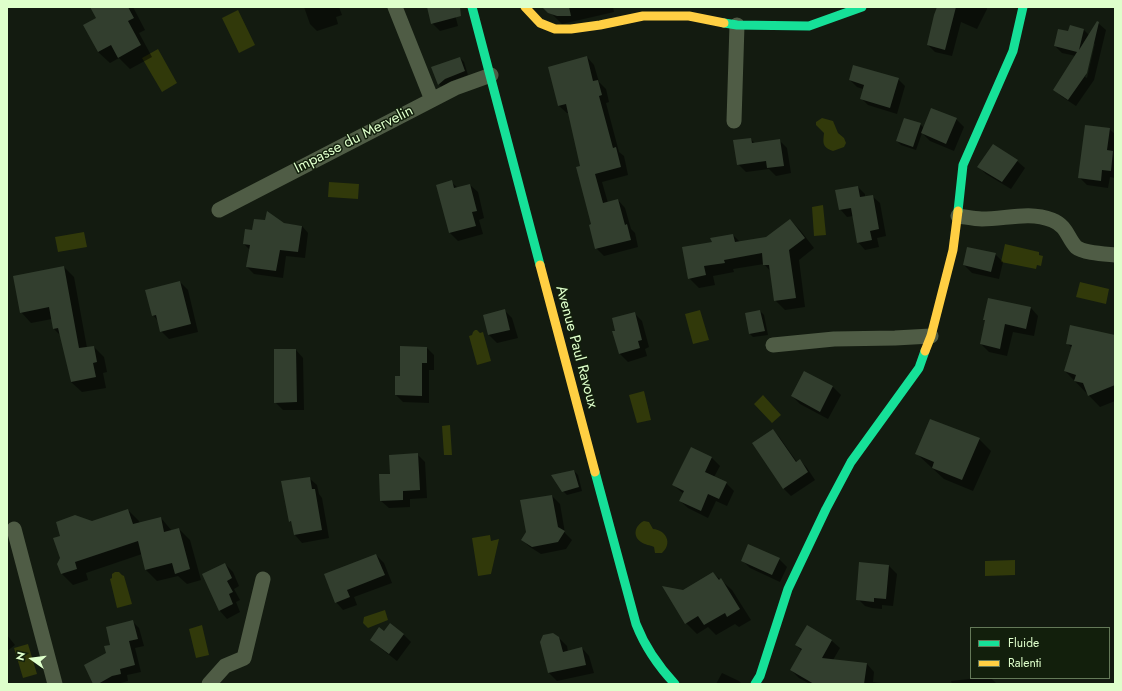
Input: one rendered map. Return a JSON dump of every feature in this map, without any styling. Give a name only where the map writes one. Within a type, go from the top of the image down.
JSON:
[{"type":"street","points":[[395,7],[432,100]]},
{"type":"street","name":"Avenue Paul Ravoux","points":[[472,7],[636,628],[652,657],[664,673],[675,684]]},
{"type":"street","points":[[525,7],[540,23],[555,29],[571,29],[600,25],[643,16],[689,16],[737,25],[809,26],[862,7]]},
{"type":"street","points":[[755,684],[760,676],[788,590],[826,509],[851,462],[919,368],[931,336],[953,250],[963,164],[1013,51],[1023,7]]},
{"type":"street","points":[[734,121],[737,25]]},
{"type":"street","name":"Impasse du Mervelin","points":[[218,210],[455,88],[491,75]]},
{"type":"street","points":[[958,216],[982,219],[1024,216],[1041,217],[1054,220],[1065,229],[1077,248],[1086,251],[1115,255]]},
{"type":"street","points":[[773,345],[834,339],[931,336]]},
{"type":"street","points":[[14,529],[55,684]]},
{"type":"street","points":[[209,684],[225,666],[244,658],[263,579]]},
{"type":"shaded area","points":[[238,10],[255,45],[239,53],[222,18]]},
{"type":"shaded area","points":[[158,49],[177,83],[162,92],[142,58]]},
{"type":"shaded area","points":[[822,118],[833,121],[838,133],[844,138],[846,143],[844,147],[833,151],[825,146],[824,133],[816,125],[816,122]]},
{"type":"shaded area","points":[[329,182],[359,184],[358,199],[328,197]]},
{"type":"shaded area","points":[[823,205],[826,235],[814,236],[812,207]]},
{"type":"shaded area","points":[[84,232],[87,247],[58,252],[55,237]]},
{"type":"shaded area","points":[[1005,244],[1039,252],[1039,255],[1043,256],[1041,266],[1037,265],[1036,269],[1001,262]]},
{"type":"shaded area","points":[[1080,282],[1109,289],[1106,304],[1076,297]]},
{"type":"shaded area","points":[[700,310],[709,340],[693,344],[685,314]]},
{"type":"shaded area","points":[[475,330],[480,333],[483,332],[491,361],[477,365],[469,336],[472,335]]},
{"type":"shaded area","points":[[644,391],[651,420],[637,423],[629,395]]},
{"type":"shaded area","points":[[763,395],[781,415],[772,423],[754,404]]},
{"type":"shaded area","points":[[450,425],[452,455],[444,455],[442,426]]},
{"type":"shaded area","points":[[644,521],[649,522],[653,529],[664,534],[667,545],[662,553],[655,553],[654,547],[643,543],[636,537],[638,525]]},
{"type":"shaded area","points":[[490,535],[491,541],[499,539],[491,574],[478,576],[472,538]]},
{"type":"shaded area","points":[[1015,560],[1015,575],[985,576],[985,561]]},
{"type":"shaded area","points":[[119,572],[124,576],[132,604],[117,608],[110,579],[112,578],[112,574]]},
{"type":"shaded area","points":[[385,610],[388,620],[368,628],[363,623],[364,617]]},
{"type":"shaded area","points":[[202,625],[209,655],[196,658],[189,629]]},
{"type":"shaded area","points":[[28,644],[37,674],[23,678],[14,648]]},
{"type":"building","points":[[90,7],[128,7],[134,18],[128,21],[141,45],[118,58],[111,45],[98,52],[83,25],[96,18]]},
{"type":"building","points":[[427,7],[460,7],[461,16],[431,24]]},
{"type":"building","points":[[542,7],[569,7],[571,16],[557,16],[548,13]]},
{"type":"building","points":[[937,7],[956,7],[945,50],[927,45]]},
{"type":"building","points":[[1097,21],[1099,22],[1087,73],[1068,100],[1053,90],[1077,52],[1054,46],[1058,29],[1068,31],[1070,25],[1084,29],[1079,50]]},
{"type":"building","points":[[587,56],[593,81],[598,80],[602,95],[599,96],[613,148],[616,147],[621,167],[595,174],[603,203],[618,199],[631,240],[595,249],[589,225],[591,224],[576,167],[580,166],[566,104],[558,106],[548,67]]},
{"type":"building","points":[[460,57],[465,71],[445,79],[438,85],[431,67]]},
{"type":"building","points":[[853,65],[899,78],[890,108],[860,99],[864,85],[849,80]]},
{"type":"building","points":[[931,108],[957,118],[946,144],[921,133]]},
{"type":"building","points":[[904,118],[921,123],[913,147],[896,141]]},
{"type":"building","points":[[1085,125],[1110,128],[1107,150],[1113,151],[1111,171],[1102,170],[1101,181],[1078,178]]},
{"type":"building","points":[[751,138],[752,143],[780,139],[784,166],[767,168],[766,161],[737,165],[733,140]]},
{"type":"building","points":[[993,144],[1018,160],[1002,182],[977,167]]},
{"type":"building","points":[[452,180],[454,188],[470,184],[477,211],[472,212],[476,226],[449,233],[436,185]]},
{"type":"building","points":[[858,186],[860,197],[873,195],[879,229],[870,231],[872,240],[857,243],[851,208],[839,210],[835,190]]},
{"type":"building","points":[[267,211],[284,223],[302,226],[298,252],[280,250],[276,271],[246,267],[250,245],[243,244],[245,229],[252,230],[254,219],[265,220]]},
{"type":"building","points":[[790,219],[805,238],[789,250],[796,298],[774,301],[769,265],[763,265],[762,253],[724,260],[725,263],[704,266],[706,275],[688,279],[682,247],[712,242],[710,238],[733,234],[735,242],[766,237]]},
{"type":"building","points":[[967,247],[996,253],[991,272],[963,265]]},
{"type":"building","points":[[64,266],[79,348],[94,346],[97,362],[93,363],[96,377],[71,382],[58,328],[53,329],[49,307],[20,313],[13,276]]},
{"type":"building","points":[[180,281],[191,324],[160,332],[156,315],[152,316],[145,290]]},
{"type":"building","points":[[988,298],[1031,307],[1026,329],[1005,324],[1000,349],[980,344]]},
{"type":"building","points":[[505,309],[510,330],[488,335],[483,315]]},
{"type":"building","points":[[760,310],[765,331],[749,334],[745,313]]},
{"type":"building","points":[[635,312],[642,340],[638,341],[640,348],[619,354],[612,331],[615,331],[612,318]]},
{"type":"building","points":[[1070,325],[1115,335],[1115,385],[1088,396],[1083,383],[1074,381],[1076,375],[1064,371],[1072,345],[1066,344]]},
{"type":"building","points":[[400,346],[427,347],[427,363],[422,363],[422,396],[395,395],[395,376],[400,376]]},
{"type":"building","points":[[274,349],[296,349],[297,402],[274,403]]},
{"type":"building","points":[[804,371],[833,386],[820,412],[791,396]]},
{"type":"building","points":[[930,419],[980,438],[962,480],[932,468],[934,462],[915,454]]},
{"type":"building","points":[[773,429],[796,462],[800,459],[808,472],[783,489],[752,443]]},
{"type":"building","points":[[691,447],[712,457],[705,472],[727,482],[719,499],[708,494],[701,511],[679,501],[684,491],[672,485]]},
{"type":"building","points":[[418,453],[420,490],[403,491],[403,500],[380,501],[379,474],[390,474],[389,455]]},
{"type":"building","points":[[574,470],[579,487],[562,492],[551,475]]},
{"type":"building","points":[[310,477],[312,489],[315,489],[322,530],[294,535],[291,521],[289,522],[281,481]]},
{"type":"building","points":[[552,495],[558,527],[565,531],[558,542],[532,547],[521,540],[526,532],[520,500]]},
{"type":"building","points":[[128,509],[133,524],[161,517],[164,532],[179,528],[190,569],[175,574],[172,563],[145,570],[138,541],[75,562],[77,569],[61,574],[57,564],[60,558],[53,538],[60,536],[56,522],[75,515],[92,521]]},
{"type":"building","points":[[748,544],[780,558],[772,575],[741,561]]},
{"type":"building","points":[[376,554],[385,575],[347,590],[350,597],[335,603],[324,574]]},
{"type":"building","points":[[859,562],[889,565],[886,599],[874,598],[874,602],[856,600]]},
{"type":"building","points":[[225,563],[232,578],[227,581],[233,592],[229,594],[233,604],[219,611],[202,574]]},
{"type":"building","points":[[713,572],[719,580],[721,578],[740,609],[727,617],[725,613],[704,625],[698,616],[685,624],[662,586],[683,590]]},
{"type":"building","points":[[133,620],[138,639],[129,641],[135,665],[120,669],[121,674],[112,676],[98,684],[93,684],[84,665],[106,653],[104,646],[110,645],[106,627]]},
{"type":"building","points":[[390,623],[404,634],[389,654],[370,640],[379,627],[384,631]]},
{"type":"building","points":[[807,625],[832,640],[822,658],[867,663],[864,684],[814,684],[790,670],[802,649],[795,645]]},
{"type":"building","points":[[553,633],[559,637],[563,652],[582,647],[586,665],[548,673],[540,642],[543,635]]},
{"type":"traffic: fast","points":[[472,7],[540,265]]},
{"type":"traffic: fast","points":[[724,23],[737,25],[809,26],[862,7]]},
{"type":"traffic: fast","points":[[958,211],[963,165],[1013,51],[1023,7]]},
{"type":"traffic: fast","points":[[755,684],[760,676],[788,589],[826,509],[851,462],[919,368],[925,351]]},
{"type":"traffic: fast","points":[[595,472],[636,624],[652,656],[675,684]]},
{"type":"traffic: slow","points":[[525,7],[540,23],[555,29],[571,29],[600,25],[643,16],[689,16],[724,23]]},
{"type":"traffic: slow","points":[[925,351],[931,336],[953,250],[958,211]]},
{"type":"traffic: slow","points":[[540,265],[595,472]]}]
